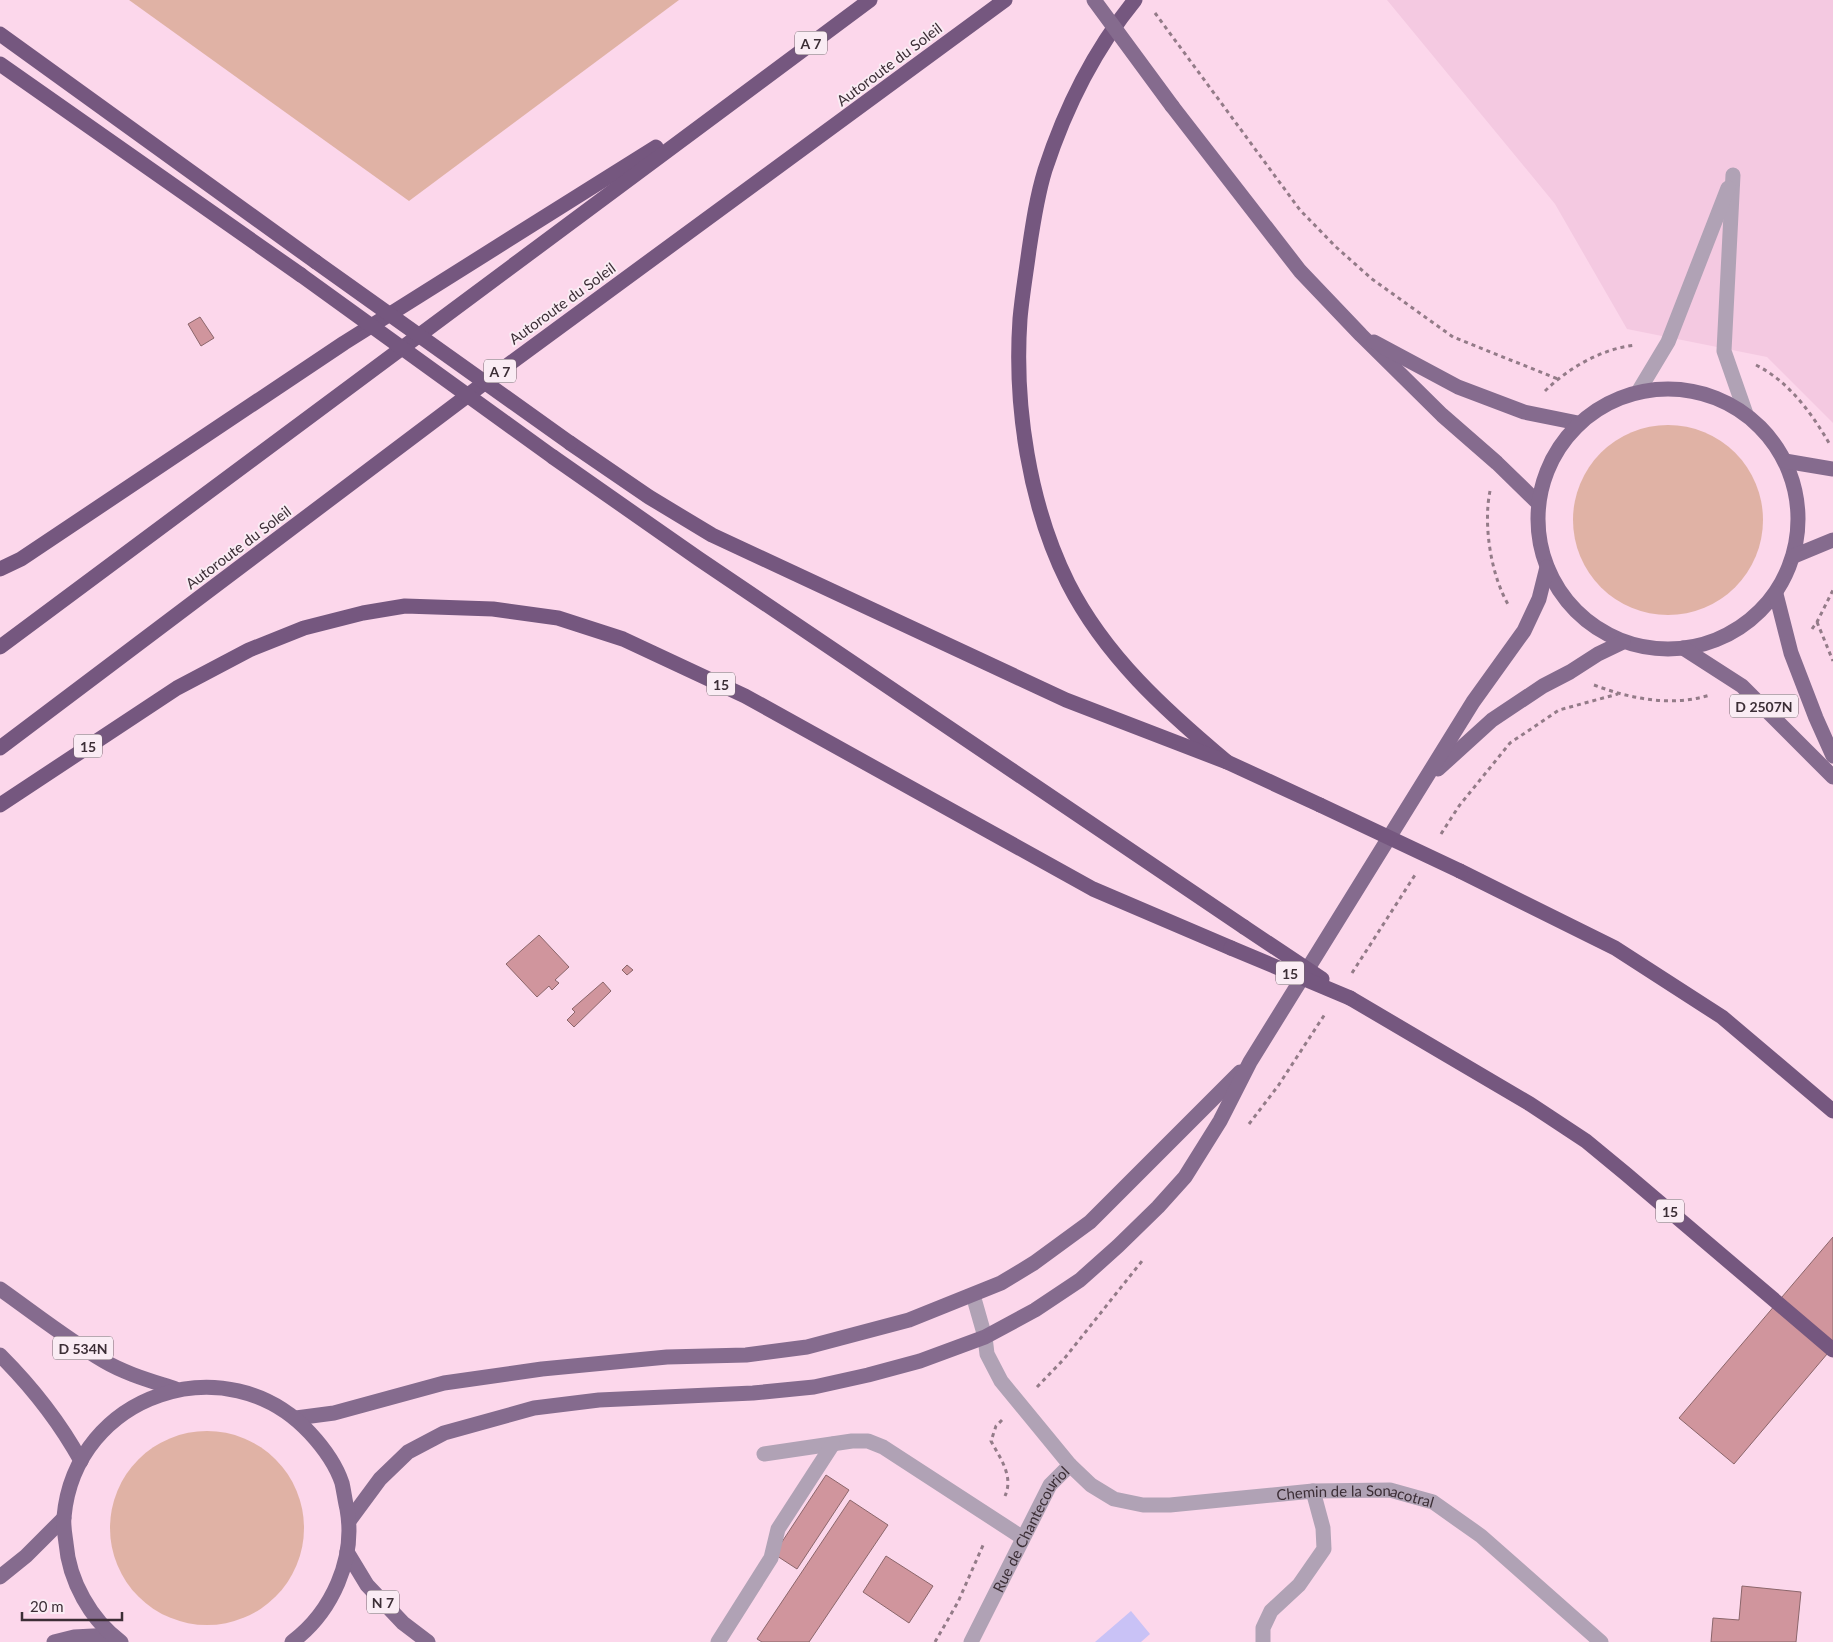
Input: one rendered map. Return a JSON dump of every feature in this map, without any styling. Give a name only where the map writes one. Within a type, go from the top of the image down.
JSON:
[{"type":"highway","name":"A 7","points":[[0,647],[870,0]]},
{"type":"highway","name":"Autoroute du Soleil","points":[[0,748],[512,362],[1004,0]]},
{"type":"highway","points":[[1135,0],[1095,57],[1075,95],[1044,172],[1034,213],[1023,286],[1020,321],[1020,389],[1025,438],[1037,497],[1054,549],[1068,583],[1088,617],[1107,645],[1134,676],[1177,719],[1227,762]]},
{"type":"highway","points":[[0,34],[570,443],[649,497],[712,535],[1066,700],[1227,762],[1460,871],[1615,948],[1722,1017],[1833,1111]]},
{"type":"highway","points":[[0,64],[301,275],[553,457],[764,603],[1350,998]]},
{"type":"highway","points":[[0,569],[21,559],[344,343],[753,86]]},
{"type":"highway","name":"15","points":[[0,805],[177,688],[249,650],[304,628],[363,613],[405,606],[492,608],[558,618],[623,639],[745,696],[1093,889],[1350,998],[1370,1009],[1530,1104],[1586,1141],[1833,1350]]},
{"type":"main road","points":[[1094,0],[1172,106],[1300,272],[1360,335],[1442,416],[1497,463],[1538,503]]},
{"type":"main road","points":[[1360,335],[1458,387],[1524,412],[1578,423]]},
{"type":"main road","points":[[1676,389],[1713,396],[1746,414],[1768,435],[1785,461],[1796,492],[1799,524],[1794,556],[1776,594],[1756,616],[1733,633],[1706,644],[1683,648],[1650,649],[1623,642],[1591,625],[1565,599],[1546,566],[1538,535],[1538,503],[1551,459],[1578,423],[1606,404],[1638,392],[1676,389]]},
{"type":"main road","points":[[1785,461],[1833,469]]},
{"type":"main road","points":[[1794,556],[1833,540]]},
{"type":"main road","points":[[349,1522],[380,1479],[408,1452],[444,1433],[534,1408],[599,1400],[753,1393],[814,1387],[868,1375],[920,1361],[985,1337],[1035,1310],[1080,1280],[1158,1207],[1195,1161],[1220,1121],[1250,1062],[1474,702],[1524,630],[1539,599],[1546,566]]},
{"type":"main road","name":"D 2507N","points":[[1776,594],[1791,653],[1833,756]]},
{"type":"main road","points":[[1426,781],[1492,720],[1543,686],[1598,654],[1623,642]]},
{"type":"main road","name":"D 2507N","points":[[1683,648],[1742,686],[1833,777]]},
{"type":"main road","points":[[296,1418],[334,1412],[444,1383],[542,1369],[667,1357],[746,1355],[807,1347],[909,1320],[973,1296],[1001,1283],[1034,1263],[1090,1222],[1250,1062]]},
{"type":"main road","name":"D 534N","points":[[0,1288],[66,1337],[105,1362],[176,1389]]},
{"type":"main road","points":[[0,1355],[19,1374],[48,1409],[65,1432],[81,1461]]},
{"type":"main road","points":[[116,1638],[84,1601],[67,1561],[64,1518],[69,1489],[81,1461],[105,1428],[138,1403],[176,1389],[218,1386],[260,1396],[296,1418],[324,1447],[342,1482],[349,1522],[348,1552],[339,1582],[324,1610],[304,1633],[292,1642]]},
{"type":"main road","points":[[0,1576],[26,1556],[64,1518]]},
{"type":"main road","name":"N 7","points":[[348,1552],[367,1585],[403,1623],[428,1642]]},
{"type":"main road","points":[[54,1642],[74,1637],[116,1638]]},
{"type":"street","points":[[1638,392],[1668,342],[1733,175],[1724,351],[1746,414]]},
{"type":"street","name":"Rue de Chantecouriol","points":[[971,1642],[1050,1485],[1070,1465],[1001,1381],[987,1354],[985,1337],[973,1296]]},
{"type":"street","points":[[764,1454],[852,1441],[868,1441],[883,1447],[1023,1538]]},
{"type":"street","points":[[718,1642],[771,1558],[778,1530],[833,1444]]},
{"type":"street","name":"Chemin de la Sonacotral","points":[[1070,1465],[1091,1485],[1114,1499],[1143,1505],[1170,1505],[1312,1491],[1390,1490],[1433,1502],[1481,1536],[1601,1642]]},
{"type":"street","points":[[1263,1642],[1263,1628],[1271,1611],[1299,1586],[1324,1549],[1323,1528],[1312,1491]]},
{"type":"path","points":[[1151,7],[1300,210],[1336,247],[1372,279],[1453,337],[1558,379],[1524,412]]},
{"type":"path","points":[[1497,463],[1489,498],[1488,532],[1494,568],[1506,600],[1524,630]]},
{"type":"path","points":[[1791,653],[1817,622],[1833,590]]},
{"type":"path","points":[[1817,622],[1833,661]]},
{"type":"path","points":[[1570,672],[1593,685],[1618,694],[1657,701],[1698,699],[1742,686]]},
{"type":"shaded area","points":[[129,0],[679,0],[409,201]]},
{"type":"shaded area","points":[[1387,0],[1833,0],[1833,423],[1767,357],[1627,329],[1555,204]]},
{"type":"shaded area","points":[[1659,425],[1677,425],[1696,429],[1713,436],[1728,446],[1742,460],[1752,475],[1759,492],[1763,520],[1759,548],[1752,565],[1742,580],[1728,594],[1713,604],[1696,611],[1677,615],[1659,615],[1640,611],[1623,604],[1608,594],[1594,580],[1584,565],[1577,548],[1573,529],[1573,511],[1577,492],[1584,475],[1594,460],[1608,446],[1623,436],[1640,429]]},
{"type":"shaded area","points":[[207,1431],[226,1433],[244,1438],[261,1447],[276,1459],[288,1474],[297,1491],[302,1509],[304,1528],[302,1547],[297,1565],[288,1582],[276,1597],[261,1609],[244,1618],[226,1623],[207,1625],[188,1623],[170,1618],[153,1609],[138,1597],[126,1582],[117,1565],[112,1547],[110,1528],[112,1509],[117,1491],[126,1474],[138,1459],[153,1447],[170,1438],[188,1433]]},
{"type":"shaded area","points":[[1131,1611],[1150,1634],[1141,1642],[1095,1642]]},
{"type":"building","points":[[200,317],[214,338],[201,346],[188,324]]},
{"type":"building","points":[[539,935],[569,967],[555,980],[559,983],[552,990],[549,986],[537,997],[506,964]]},
{"type":"building","points":[[627,965],[633,970],[627,975],[622,970]]},
{"type":"building","points":[[603,982],[611,991],[574,1027],[567,1020],[575,1012],[572,1009]]},
{"type":"building","points":[[1833,1237],[1833,1347],[1734,1464],[1679,1418]]},
{"type":"building","points":[[826,1475],[849,1490],[797,1569],[774,1554]]},
{"type":"building","points":[[850,1500],[888,1525],[809,1642],[762,1642],[757,1639]]},
{"type":"building","points":[[886,1556],[933,1586],[909,1623],[863,1592]]},
{"type":"building","points":[[1742,1586],[1801,1592],[1796,1642],[1711,1642],[1713,1618],[1739,1620]]}]
